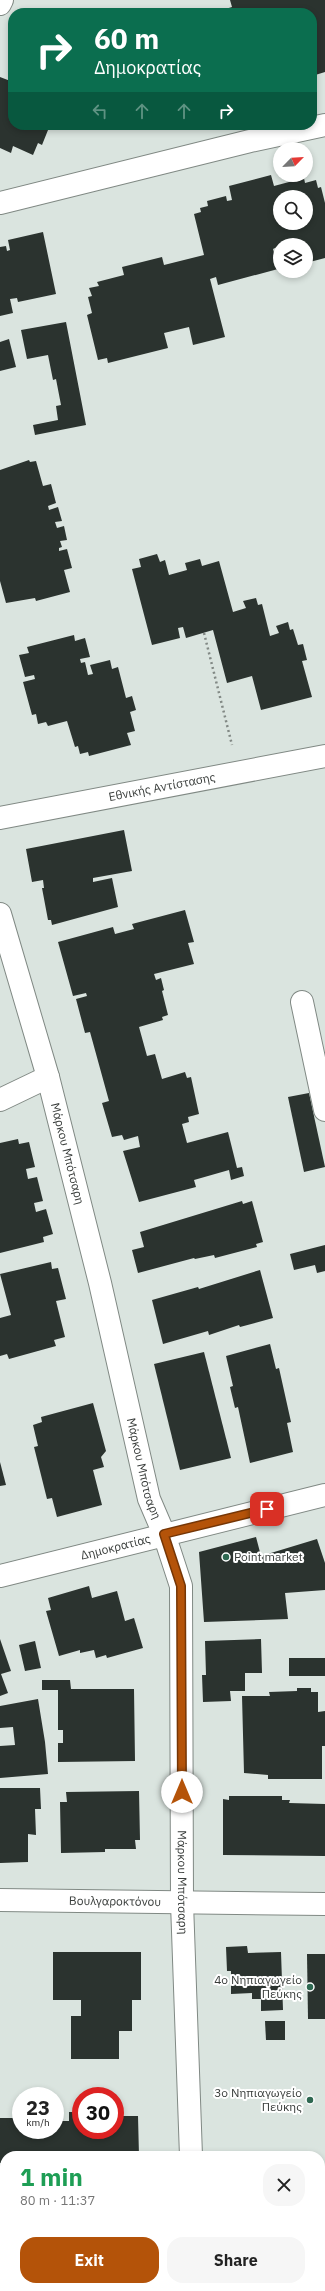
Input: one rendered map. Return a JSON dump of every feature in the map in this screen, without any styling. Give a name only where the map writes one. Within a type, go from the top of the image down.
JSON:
[{"type":"street","points":[[0,4],[2,0]]},
{"type":"street","points":[[0,203],[303,130]]},
{"type":"street","name":"Εθνικής Αντίστασης","points":[[0,818],[325,756]]},
{"type":"street","name":"Μάρκου Μπότσαρη","points":[[0,914],[48,1077],[100,1282],[149,1499],[164,1534],[181,1586],[182,1903],[191,2151]]},
{"type":"street","points":[[302,1002],[325,1110]]},
{"type":"street","points":[[0,1100],[48,1077]]},
{"type":"street","name":"Δημοκρατίας","points":[[0,1576],[325,1495]]},
{"type":"street","name":"Βουλγαροκτόνου","points":[[0,1900],[325,1904]]},
{"type":"path","points":[[204,633],[239,772]]},
{"type":"building","points":[[230,0],[325,0],[325,72],[317,74],[317,8],[229,8],[232,7]]},
{"type":"building","points":[[0,77],[8,80],[8,130],[48,130],[42,145],[38,143],[33,155],[13,146],[11,153],[0,148]]},
{"type":"building","points":[[271,175],[274,186],[289,182],[305,183],[316,180],[318,188],[321,187],[325,203],[325,258],[313,261],[313,238],[273,238],[273,270],[218,285],[216,277],[210,279],[225,337],[193,345],[189,327],[164,333],[168,348],[108,363],[107,358],[98,360],[87,315],[92,313],[88,297],[92,296],[89,288],[99,286],[97,282],[124,275],[122,267],[162,257],[164,265],[204,255],[194,214],[201,212],[200,208],[208,206],[207,201],[226,196],[227,201],[232,200],[229,186]]},
{"type":"building","points":[[43,232],[56,294],[18,302],[17,298],[10,299],[13,313],[0,316],[0,247],[6,246],[7,251],[10,250],[8,240]]},
{"type":"building","points":[[66,322],[86,425],[35,435],[33,425],[58,420],[56,406],[61,405],[56,379],[53,380],[48,355],[27,359],[21,330]]},
{"type":"building","points":[[9,339],[16,367],[0,371],[0,342]]},
{"type":"building","points":[[29,460],[30,462],[36,461],[43,486],[51,484],[56,503],[48,506],[49,510],[58,507],[62,521],[55,522],[57,528],[64,526],[67,540],[60,541],[62,547],[59,548],[59,551],[67,549],[72,568],[64,570],[70,592],[36,601],[35,598],[6,603],[0,581],[0,470]]},
{"type":"building","points":[[157,554],[160,562],[165,560],[169,575],[187,570],[185,563],[200,559],[202,566],[219,561],[233,612],[246,608],[243,601],[256,598],[258,605],[262,604],[270,636],[279,633],[276,626],[288,622],[290,630],[293,629],[298,645],[303,644],[307,660],[302,661],[312,697],[261,710],[252,676],[227,683],[213,630],[186,638],[183,627],[178,628],[180,638],[152,645],[132,569],[141,567],[139,559]]},
{"type":"building","points":[[74,635],[75,641],[85,638],[90,657],[80,659],[81,663],[85,662],[88,675],[93,674],[90,665],[110,660],[112,669],[118,667],[126,698],[132,696],[136,710],[130,712],[135,731],[127,733],[131,745],[89,756],[88,752],[80,754],[78,746],[75,747],[67,721],[48,726],[46,722],[38,724],[36,714],[32,715],[23,682],[35,679],[34,675],[25,677],[19,655],[29,653],[27,647]]},
{"type":"building","points":[[124,830],[132,871],[93,878],[93,882],[112,878],[118,907],[52,925],[51,920],[48,920],[42,888],[44,888],[43,880],[32,882],[26,849]]},
{"type":"building","points":[[185,910],[194,942],[188,943],[194,964],[154,974],[156,980],[161,978],[164,990],[162,991],[168,1015],[162,1017],[163,1020],[139,1027],[147,1056],[155,1054],[162,1079],[185,1072],[187,1078],[191,1077],[199,1114],[188,1117],[189,1122],[182,1124],[187,1143],[228,1132],[237,1168],[242,1167],[244,1176],[231,1180],[229,1170],[194,1180],[196,1187],[139,1202],[123,1151],[140,1147],[138,1136],[124,1140],[122,1135],[112,1137],[102,1103],[109,1101],[90,1032],[85,1033],[76,999],[87,996],[86,993],[73,996],[58,942],[113,927],[115,934],[134,929],[132,924]]},
{"type":"building","points":[[309,1093],[325,1167],[304,1172],[288,1097]]},
{"type":"building","points":[[18,1139],[19,1144],[29,1142],[35,1167],[26,1169],[28,1179],[37,1177],[43,1201],[34,1203],[36,1212],[46,1209],[53,1234],[43,1237],[44,1242],[0,1253],[0,1143]]},
{"type":"building","points":[[242,1201],[243,1204],[252,1201],[263,1242],[256,1244],[257,1247],[215,1258],[214,1255],[194,1258],[138,1273],[132,1250],[144,1247],[140,1232]]},
{"type":"building","points":[[325,1245],[325,1271],[317,1273],[315,1265],[294,1270],[290,1254]]},
{"type":"building","points":[[51,1262],[52,1269],[58,1268],[66,1299],[56,1301],[65,1337],[54,1340],[56,1346],[9,1359],[7,1354],[0,1356],[0,1318],[11,1315],[0,1274]]},
{"type":"building","points":[[260,1270],[273,1318],[240,1327],[239,1325],[209,1335],[208,1331],[163,1344],[152,1300],[198,1287],[199,1289]]},
{"type":"building","points":[[270,1344],[276,1369],[279,1368],[291,1422],[287,1423],[293,1452],[250,1463],[238,1407],[235,1408],[230,1387],[233,1386],[226,1356]]},
{"type":"building","points":[[204,1352],[231,1458],[180,1470],[154,1364]]},
{"type":"building","points":[[93,1403],[106,1451],[101,1457],[104,1467],[93,1470],[102,1505],[57,1517],[52,1498],[47,1499],[34,1447],[38,1446],[33,1425],[42,1422],[41,1417]]},
{"type":"building","points":[[0,1462],[6,1485],[0,1486]]},
{"type":"building","points":[[256,1537],[261,1556],[317,1539],[325,1563],[325,1590],[285,1593],[288,1619],[204,1622],[199,1552]]},
{"type":"building","points":[[89,1586],[92,1598],[117,1591],[125,1621],[134,1618],[143,1648],[107,1658],[106,1655],[96,1658],[94,1650],[80,1653],[80,1650],[59,1656],[46,1611],[51,1610],[48,1598]]},
{"type":"building","points":[[0,1639],[11,1671],[1,1674],[8,1693],[0,1696]]},
{"type":"building","points":[[261,1639],[262,1673],[245,1673],[245,1691],[230,1691],[231,1701],[203,1702],[202,1675],[206,1675],[205,1641]]},
{"type":"building","points":[[35,1641],[41,1668],[25,1671],[19,1645]]},
{"type":"building","points":[[289,1658],[325,1658],[325,1676],[289,1676]]},
{"type":"building","points":[[42,1680],[70,1680],[71,1689],[134,1689],[135,1761],[58,1762],[58,1743],[63,1743],[63,1730],[58,1730],[58,1690],[42,1690]]},
{"type":"building","points":[[297,1688],[311,1688],[311,1692],[318,1692],[318,1712],[325,1711],[325,1746],[322,1746],[322,1779],[268,1779],[268,1775],[244,1773],[242,1696],[270,1696],[269,1692],[297,1691]]},
{"type":"building","points":[[38,1699],[45,1742],[48,1774],[0,1778],[0,1746],[15,1745],[13,1727],[0,1728],[0,1706]]},
{"type":"building","points":[[0,1788],[40,1788],[41,1809],[35,1809],[36,1835],[28,1834],[28,1862],[0,1863]]},
{"type":"building","points":[[139,1791],[140,1840],[135,1840],[136,1849],[105,1849],[105,1852],[61,1853],[60,1802],[67,1802],[66,1792]]},
{"type":"building","points":[[229,1796],[282,1796],[282,1800],[290,1800],[289,1803],[325,1804],[325,1856],[223,1855],[223,1799],[229,1800]]},
{"type":"building","points":[[247,1946],[248,1953],[281,1952],[283,2010],[261,2011],[261,1999],[252,1999],[252,1993],[231,1994],[231,1971],[227,1971],[226,1947]]},
{"type":"building","points":[[53,1952],[141,1952],[141,2000],[132,2000],[132,2031],[119,2031],[119,2059],[71,2059],[71,2016],[81,2016],[81,2000],[53,2000]]},
{"type":"building","points":[[307,1954],[325,1954],[325,2019],[308,2019]]},
{"type":"building","points":[[265,2021],[285,2021],[285,2040],[266,2040]]},
{"type":"building","points":[[69,2112],[72,2112],[72,2139],[124,2139],[124,2116],[138,2116],[139,2151],[0,2151],[0,2118],[12,2118],[12,2139],[64,2139],[64,2121],[69,2121]]},
{"type":"place","name":"Point market","points":[[226,1557]]},
{"type":"place","name":"4ο Νηπιαγωγείο Πεύκης","points":[[310,1987]]},
{"type":"place","name":"3ο Νηπιαγωγείο Πεύκης","points":[[310,2100]]},
{"type":"route","points":[[182,1792],[181,1586],[164,1534],[267,1509]]}]
